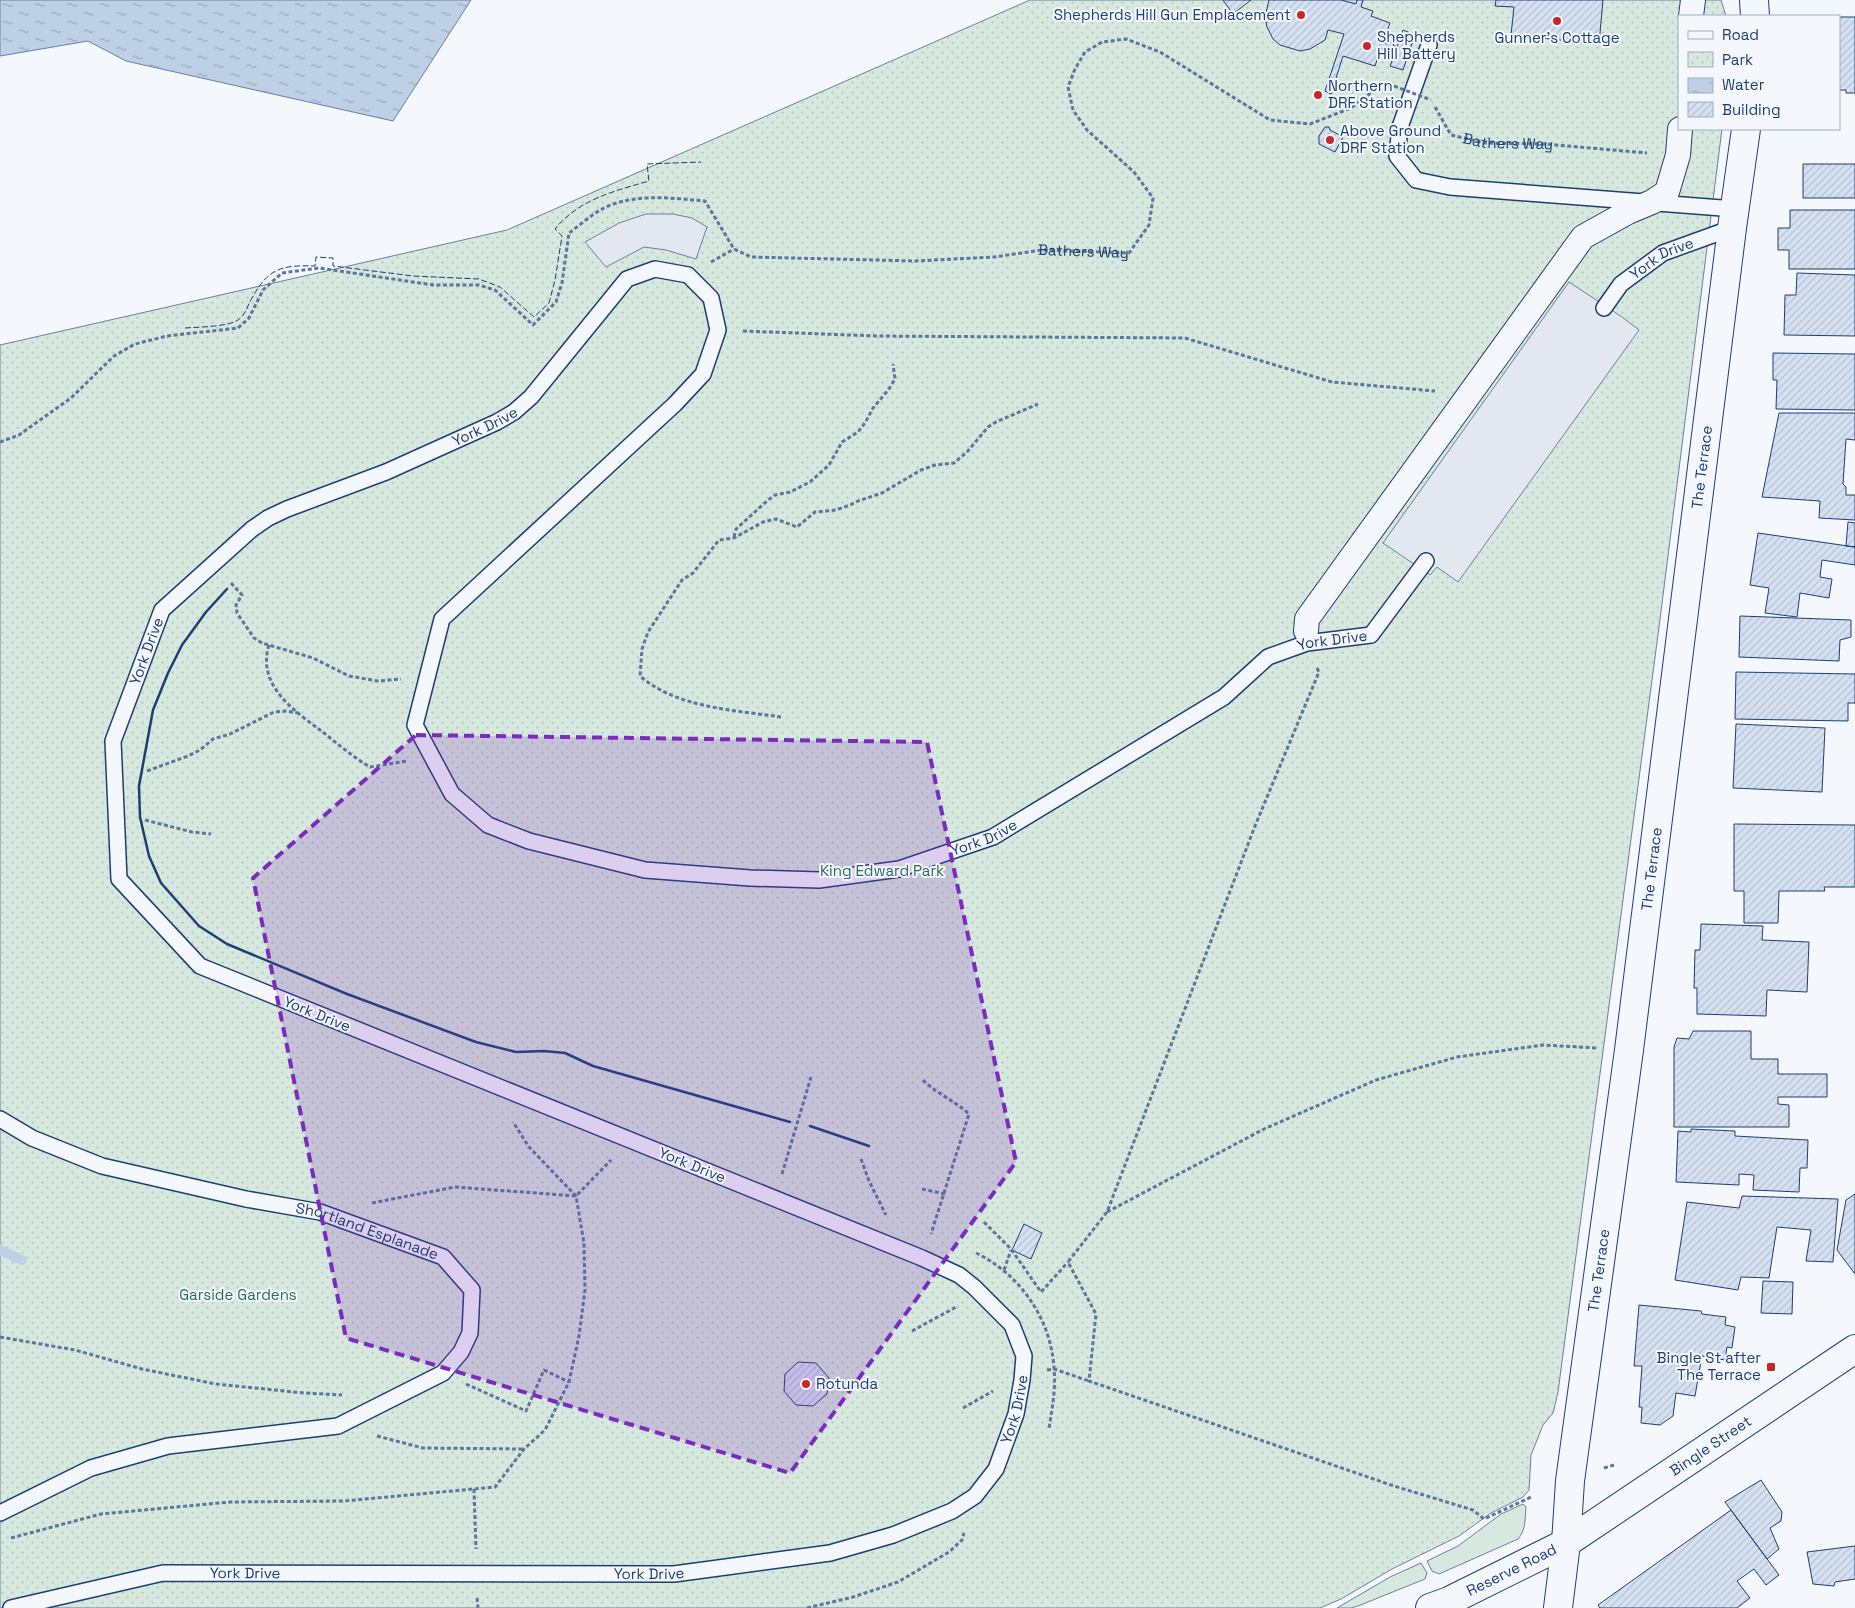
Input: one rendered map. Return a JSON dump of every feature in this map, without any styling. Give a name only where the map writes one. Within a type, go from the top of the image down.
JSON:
[{"type":"street","points":[[1691,15],[1693,0]]},
{"type":"street","points":[[1754,0],[1756,15]]},
{"type":"street","points":[[1306,637],[1307,619],[1583,237],[1628,212],[1652,202],[1667,192],[1678,155],[1680,130]]},
{"type":"street","name":"The Terrace","points":[[1558,1608],[1566,1542],[1570,1481],[1629,1050],[1733,218],[1746,130]]},
{"type":"street","name":"Bingle Street","points":[[1566,1542],[1855,1349]]},
{"type":"street","name":"Reserve Road","points":[[1430,1608],[1448,1601],[1566,1542]]},
{"type":"lane","points":[[1429,45],[1400,127],[1397,156],[1416,180],[1450,187],[1652,202],[1733,218]]},
{"type":"lane","name":"York Drive","points":[[1604,308],[1621,284],[1663,253],[1733,218]]},
{"type":"lane","name":"York Drive","points":[[11,1608],[163,1573],[674,1574],[830,1553],[893,1535],[952,1512],[975,1496],[996,1469],[1016,1414],[1024,1356],[1012,1325],[959,1275],[922,1258],[200,966],[119,879],[113,741],[162,610],[252,529],[287,509],[386,472],[514,412],[531,396],[627,279],[656,269],[688,275],[712,298],[718,330],[703,374],[675,404],[442,619],[415,725],[452,794],[488,825],[529,841],[645,870],[750,878],[828,879],[899,869],[993,837],[1224,697],[1268,657],[1306,637],[1371,635],[1426,561]]},
{"type":"lane","name":"Shortland Esplanade","points":[[0,1119],[32,1138],[102,1166],[246,1199],[320,1212],[444,1257],[472,1290],[470,1333],[461,1352],[442,1374],[338,1426],[168,1446],[91,1468],[0,1513]]},
{"type":"path","name":"Bathers Way","points":[[0,442],[19,435],[71,398],[114,356],[135,344],[167,336],[238,328],[249,318],[263,290],[282,272],[319,268],[433,285],[479,285],[495,290],[533,325],[556,302],[562,283],[569,233],[603,208],[625,200],[657,197],[705,201],[734,249],[751,257],[916,261],[994,257],[1042,250],[1129,253],[1149,225],[1152,198],[1134,172],[1087,130],[1073,110],[1068,87],[1075,69],[1085,52],[1102,42],[1126,39],[1160,52],[1270,120],[1310,124],[1351,108],[1376,89],[1394,86],[1431,100],[1451,135],[1485,143],[1545,144],[1678,155]]},
{"type":"path","points":[[718,330],[877,336],[1185,338],[1332,382],[1434,390],[1458,408]]},
{"type":"path","points":[[734,538],[736,529],[767,501],[775,495],[790,492],[810,482],[828,465],[842,442],[858,432],[873,408],[889,389],[895,379],[893,364]]},
{"type":"path","points":[[781,717],[728,710],[685,700],[650,685],[640,676],[642,649],[648,632],[682,580],[693,573],[719,540],[734,538],[763,522],[776,519],[797,527],[815,512],[836,510],[882,493],[921,470],[954,463],[967,452],[988,427],[1038,404]]},
{"type":"path","points":[[232,584],[242,595],[236,605],[237,613],[254,638],[268,646],[313,658],[338,672],[357,678],[378,681],[394,679],[426,680]]},
{"type":"path","points":[[268,646],[265,658],[267,672],[285,702],[352,756],[370,767],[432,757]]},
{"type":"path","points":[[984,1222],[1011,1249],[1041,1292],[1068,1262],[1106,1212],[1254,826],[1320,672],[1315,665]]},
{"type":"path","points":[[147,771],[188,756],[200,750],[213,739],[238,731],[274,712],[285,711],[298,714]]},
{"type":"path","points":[[145,820],[211,834]]},
{"type":"path","points":[[1106,1212],[1264,1129],[1376,1080],[1457,1057],[1543,1045],[1629,1050]]},
{"type":"path","points":[[782,1174],[811,1077]]},
{"type":"path","points":[[922,1258],[945,1194],[969,1114],[955,1101],[933,1089],[923,1080]]},
{"type":"path","points":[[5,1540],[101,1514],[230,1502],[344,1501],[495,1487],[524,1449],[545,1430],[569,1382],[580,1336],[585,1290],[584,1243],[576,1196],[529,1147],[489,1083]]},
{"type":"path","points":[[576,1196],[630,1140]]},
{"type":"path","points":[[861,1159],[869,1181],[886,1216]]},
{"type":"path","points":[[368,1203],[455,1187],[576,1196]]},
{"type":"path","points":[[922,1189],[945,1194]]},
{"type":"path","points":[[1004,1270],[1011,1249]]},
{"type":"path","points":[[1068,1262],[1096,1314],[1090,1381]]},
{"type":"path","points":[[912,1331],[981,1294]]},
{"type":"path","points":[[0,1337],[75,1350],[142,1369],[216,1384],[304,1393],[395,1396]]},
{"type":"path","points":[[1054,1369],[1394,1486],[1473,1510],[1484,1519],[1531,1497]]},
{"type":"path","points":[[442,1374],[526,1411],[544,1370],[569,1382]]},
{"type":"path","points":[[338,1426],[422,1448],[524,1449]]},
{"type":"path","points":[[1604,1468],[1614,1465]]},
{"type":"path","points":[[474,1489],[476,1554]]},
{"type":"path","points":[[807,1608],[853,1597],[898,1582],[949,1552],[962,1540],[965,1530]]},
{"type":"highlighted area","points":[[416,735],[927,742],[1016,1162],[790,1473],[346,1338],[253,878]]},
{"type":"green space","name":"King Edward Park","points":[[1030,0],[1721,0],[1726,15],[1678,15],[1678,130],[1722,130],[1659,627],[1558,1392],[1553,1413],[1543,1425],[1531,1455],[1529,1490],[1523,1497],[1491,1513],[1459,1536],[1392,1569],[1341,1599],[1320,1608],[0,1608],[0,345],[507,230]]},
{"type":"green space","points":[[1523,1504],[1526,1507],[1525,1524],[1518,1539],[1439,1574],[1432,1571],[1427,1561],[1458,1546],[1501,1514]]},
{"type":"green space","points":[[1421,1563],[1427,1573],[1425,1579],[1358,1606],[1337,1608],[1390,1577]]},
{"type":"shaded area","points":[[646,214],[673,214],[692,218],[707,227],[696,259],[666,250],[644,247],[606,267],[585,242],[619,223]]},
{"type":"shaded area","points":[[1569,282],[1639,330],[1458,582],[1437,567],[1430,575],[1383,543]]},
{"type":"water","points":[[0,0],[471,0],[393,121],[126,61],[88,41],[0,56]]},
{"type":"building","points":[[1223,0],[1251,0],[1233,14]]},
{"type":"building","name":"Shepherds Hill Battery","points":[[1269,0],[1341,0],[1356,4],[1357,0],[1363,0],[1361,7],[1373,11],[1371,16],[1390,23],[1383,42],[1387,44],[1388,41],[1394,43],[1393,45],[1397,47],[1403,30],[1415,35],[1403,70],[1390,66],[1395,53],[1392,51],[1391,54],[1381,48],[1375,66],[1343,56],[1331,94],[1325,91],[1344,34],[1328,30],[1325,40],[1310,49],[1300,51],[1280,45],[1273,39],[1267,27],[1265,17]]},
{"type":"building","name":"Gunner's Cottage","points":[[1496,0],[1603,0],[1599,44],[1511,35],[1514,7],[1495,6]]},
{"type":"building","points":[[1840,17],[1855,17],[1855,93],[1846,93],[1846,90],[1840,90]]},
{"type":"building","name":"Above Ground DRF Station","points":[[1325,127],[1329,127],[1330,130],[1343,137],[1335,152],[1319,144],[1319,136]]},
{"type":"building","points":[[1803,164],[1855,164],[1855,198],[1803,198]]},
{"type":"building","points":[[1790,210],[1855,210],[1855,269],[1789,269],[1789,250],[1778,250],[1778,228],[1790,228]]},
{"type":"building","points":[[1797,273],[1855,275],[1855,336],[1784,335],[1785,295],[1796,295]]},
{"type":"building","points":[[1773,353],[1855,354],[1855,410],[1776,409],[1777,380],[1773,380]]},
{"type":"building","points":[[1779,413],[1855,413],[1855,440],[1846,439],[1843,484],[1846,487],[1846,495],[1855,495],[1855,520],[1819,518],[1820,501],[1762,497]]},
{"type":"building","points":[[1848,522],[1855,523],[1855,547],[1846,546]]},
{"type":"building","points":[[1758,533],[1855,547],[1855,565],[1822,560],[1820,577],[1832,579],[1829,598],[1800,593],[1797,617],[1765,613],[1769,588],[1750,585]]},
{"type":"building","points":[[1740,616],[1851,620],[1851,637],[1840,640],[1839,661],[1739,657]]},
{"type":"building","points":[[1736,672],[1855,674],[1855,703],[1848,703],[1848,721],[1735,719]]},
{"type":"building","points":[[1736,724],[1825,728],[1822,792],[1733,788]]},
{"type":"building","points":[[1734,824],[1855,825],[1855,887],[1824,887],[1825,891],[1779,891],[1778,923],[1744,923],[1744,891],[1734,891]]},
{"type":"building","points":[[1701,924],[1763,926],[1762,940],[1809,942],[1807,992],[1767,990],[1766,1016],[1697,1014],[1697,988],[1694,988],[1695,950],[1700,950]]},
{"type":"building","points":[[1693,1031],[1751,1031],[1751,1059],[1778,1059],[1778,1074],[1827,1074],[1827,1097],[1778,1097],[1778,1104],[1789,1105],[1789,1127],[1674,1127],[1674,1047],[1677,1038],[1689,1039]]},
{"type":"building","points":[[1691,1129],[1735,1131],[1735,1136],[1808,1140],[1807,1168],[1800,1168],[1799,1192],[1753,1190],[1754,1175],[1739,1174],[1739,1185],[1676,1182],[1678,1131],[1691,1132]]},
{"type":"building","points":[[1855,1194],[1855,1274],[1837,1250],[1846,1200]]},
{"type":"building","points":[[1742,1196],[1838,1199],[1833,1262],[1806,1261],[1811,1230],[1777,1227],[1769,1278],[1741,1277],[1738,1290],[1675,1280],[1687,1202],[1739,1208]]},
{"type":"building","points":[[1024,1224],[1042,1233],[1031,1259],[1012,1250]]},
{"type":"building","points":[[1763,1281],[1793,1282],[1792,1314],[1761,1313]]},
{"type":"building","points":[[1639,1305],[1701,1311],[1702,1314],[1726,1317],[1725,1325],[1735,1327],[1732,1348],[1727,1347],[1725,1360],[1702,1356],[1695,1396],[1676,1393],[1673,1416],[1660,1425],[1641,1423],[1642,1407],[1639,1407],[1642,1366],[1634,1366]]},
{"type":"building","name":"Rotunda","points":[[798,1362],[816,1363],[829,1378],[827,1394],[813,1406],[796,1405],[784,1391],[785,1374]]},
{"type":"building","points":[[1761,1480],[1782,1512],[1781,1521],[1770,1528],[1779,1549],[1767,1559],[1725,1502]]},
{"type":"building","points":[[1731,1510],[1779,1575],[1766,1585],[1754,1569],[1737,1581],[1750,1598],[1737,1608],[1600,1608],[1598,1605]]},
{"type":"building","points":[[1855,1546],[1855,1579],[1835,1582],[1834,1586],[1813,1584],[1807,1552]]},
{"type":"waterway","points":[[0,1250],[22,1260]]},
{"type":"fence","points":[[185,328],[220,325],[238,320],[245,312],[258,288],[271,274],[294,266],[315,266],[316,257],[333,258],[333,266],[413,276],[479,279],[500,287],[534,317],[549,303],[555,280],[562,236],[555,229],[564,219],[574,211],[598,198],[649,181],[647,164],[701,162]]},
{"type":"wall","points":[[227,589],[206,612],[182,645],[168,673],[153,710],[139,786],[140,817],[149,856],[161,883],[199,926],[227,944],[347,994],[476,1042],[516,1052],[544,1051],[565,1053],[593,1066],[790,1122]]},
{"type":"wall","points":[[810,1126],[869,1146]]},
{"type":"place","name":"Shepherds Hill Gun Emplacement","points":[[1301,15]]},
{"type":"place","name":"Gunner's Cottage","points":[[1557,21]]},
{"type":"place","name":"Shepherds Hill Battery","points":[[1367,46]]},
{"type":"place","name":"Northern DRF Station","points":[[1318,95]]},
{"type":"place","name":"Above Ground DRF Station","points":[[1330,140]]},
{"type":"place","name":"Bingle St after The Terrace","points":[[1771,1367]]},
{"type":"place","name":"Rotunda","points":[[806,1384]]},
{"type":"park label","name":"Garside Gardens","points":[[238,1295]]}]
